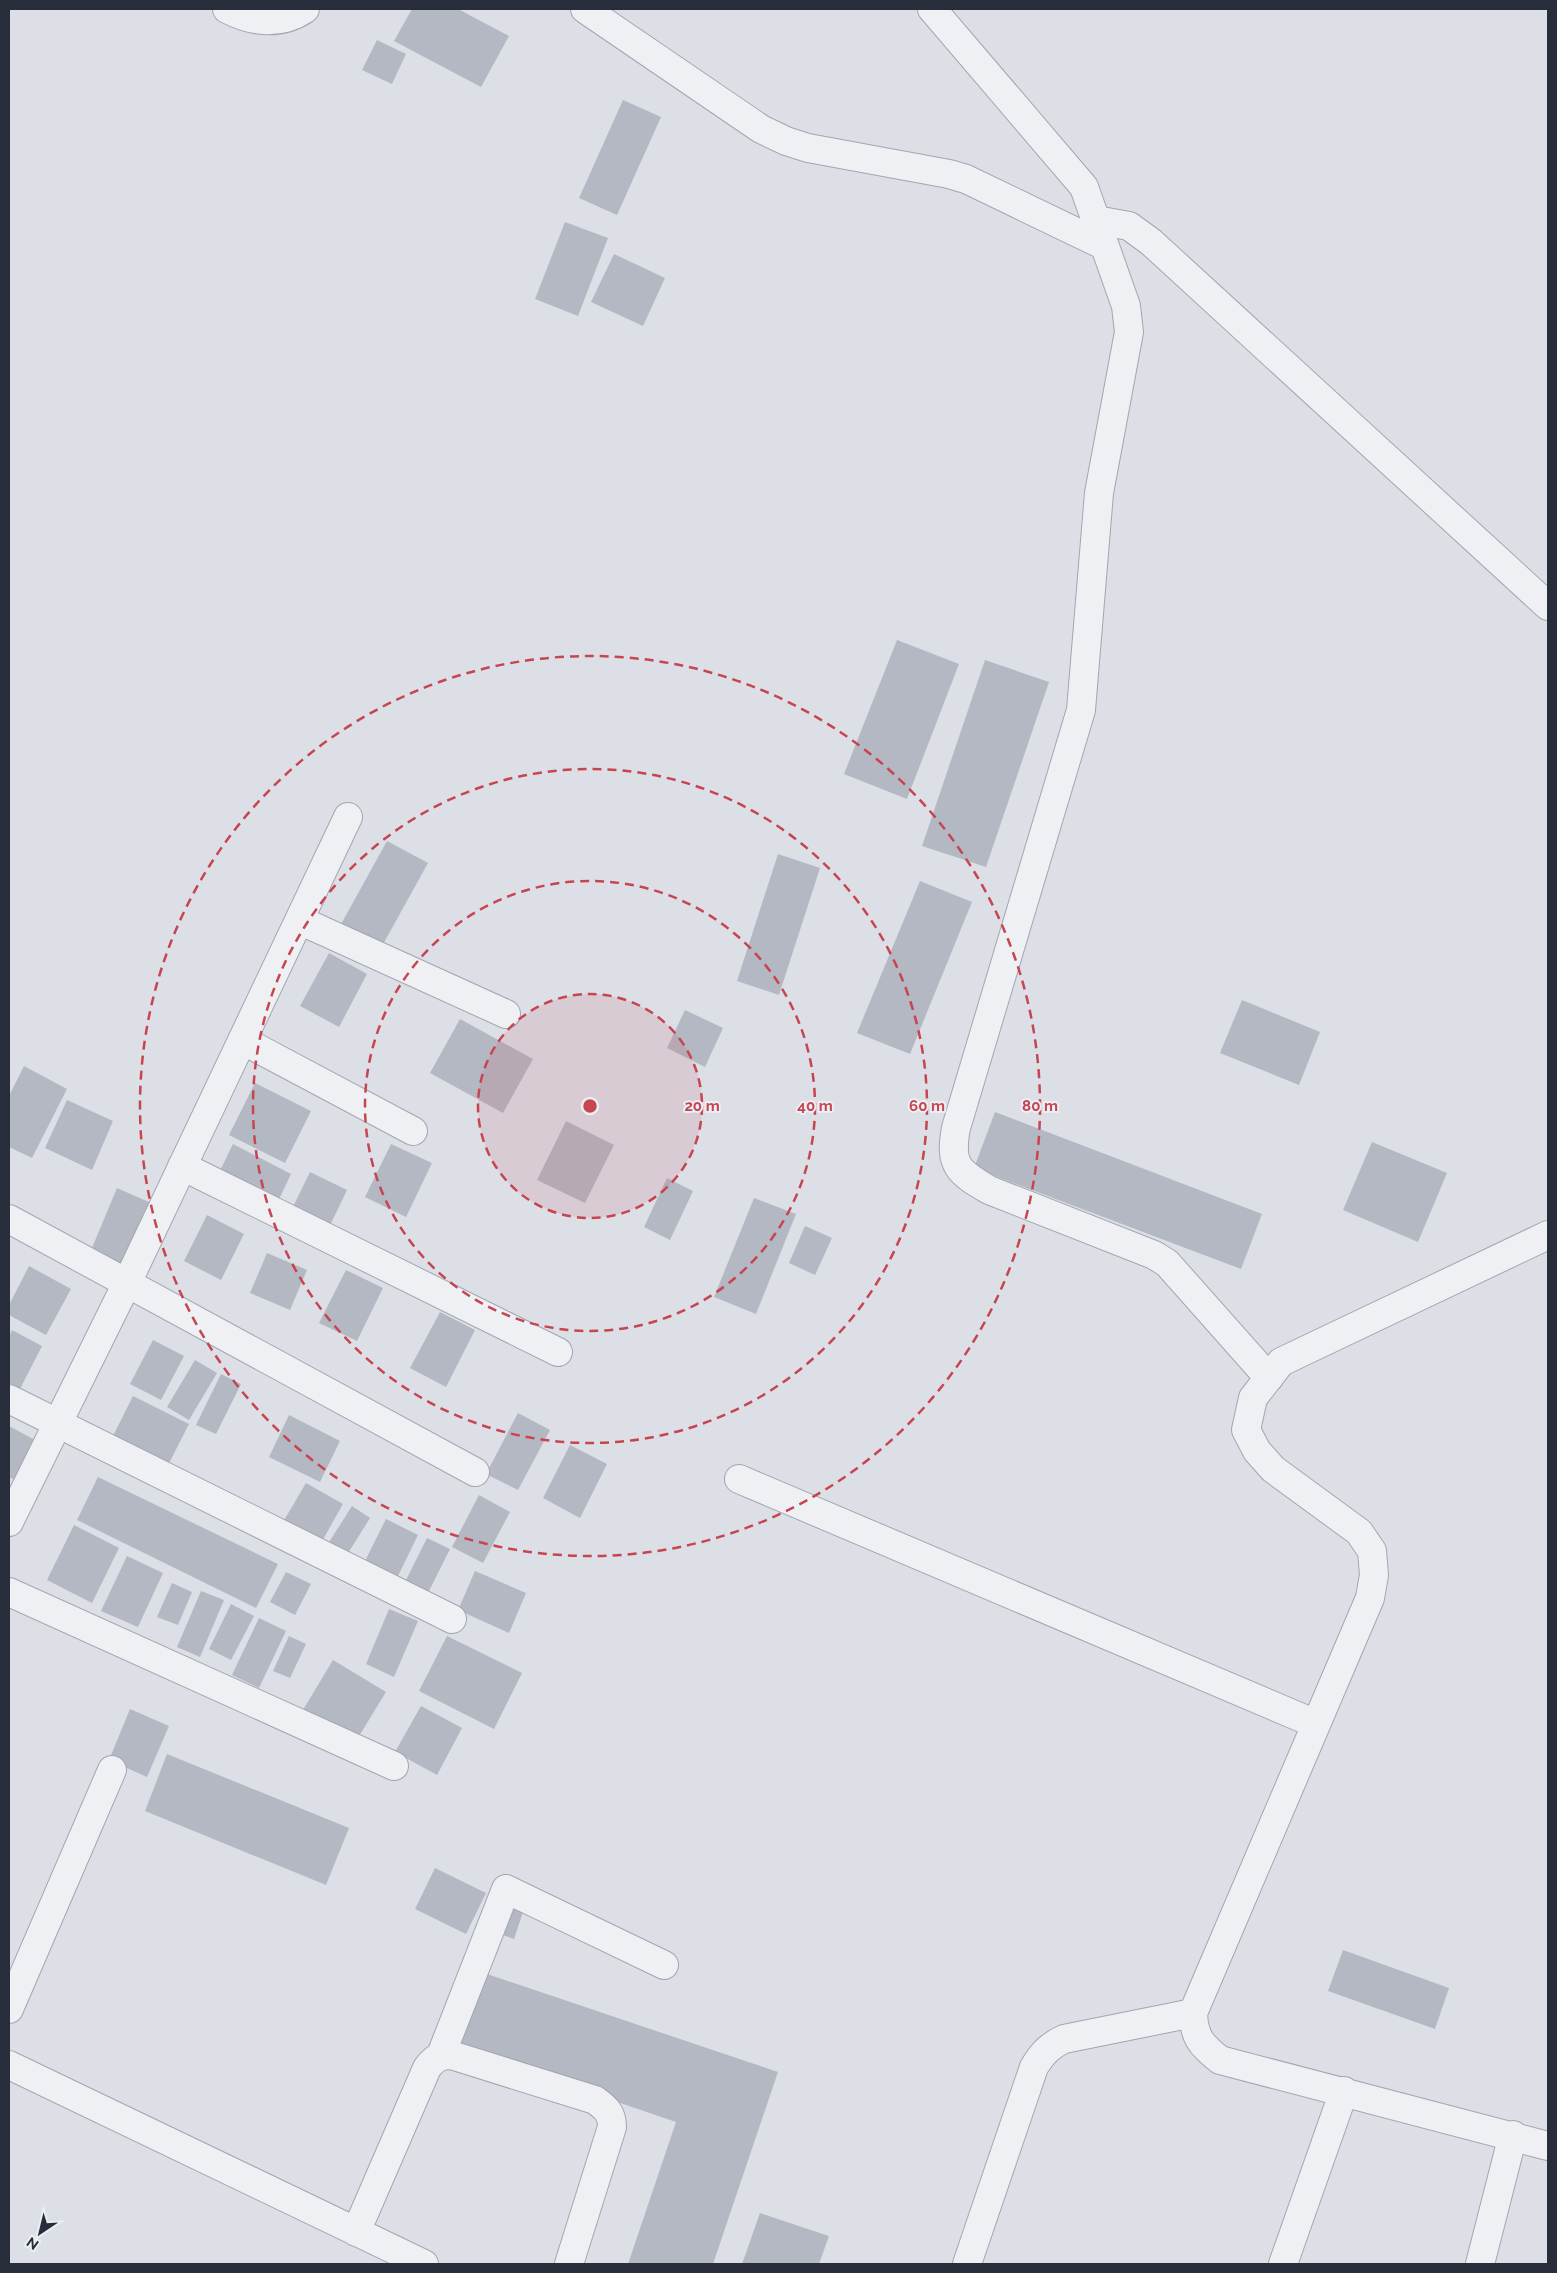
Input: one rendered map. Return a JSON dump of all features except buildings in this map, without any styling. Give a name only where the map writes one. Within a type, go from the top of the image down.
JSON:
[{"type":"street","points":[[227,9],[245,18],[271,20],[296,15],[305,9]]},
{"type":"street","points":[[585,9],[761,129],[808,148],[949,174],[966,180],[1105,246]]},
{"type":"street","points":[[932,9],[1078,179],[1088,196],[1126,306],[1129,332],[1099,493],[1081,710],[956,1128],[953,1145],[955,1163],[968,1178],[989,1190],[1154,1255],[1167,1263],[1269,1378]]},
{"type":"street","points":[[1096,220],[1129,226],[1152,242],[1548,606]]},
{"type":"street","points":[[9,1522],[126,1283],[348,817]]},
{"type":"street","points":[[299,920],[506,1014]]},
{"type":"street","points":[[242,1040],[413,1131]]},
{"type":"street","points":[[182,1166],[558,1352]]},
{"type":"street","points":[[9,1219],[475,1472]]},
{"type":"street","points":[[1548,1235],[1281,1362],[1253,1398],[1246,1430],[1257,1451],[1274,1469],[1359,1532],[1372,1551],[1374,1574],[1370,1598],[1193,2012],[1194,2029],[1205,2048],[1220,2060],[1513,2135],[1548,2146]]},
{"type":"street","points":[[9,1399],[452,1619]]},
{"type":"street","points":[[738,1478],[1316,1724]]},
{"type":"street","points":[[9,1592],[394,1766]]},
{"type":"street","points":[[9,2009],[112,1770]]},
{"type":"street","points":[[441,2055],[506,1889],[664,1965]]},
{"type":"street","points":[[968,2264],[1034,2068],[1040,2056],[1052,2045],[1064,2039],[1193,2012]]},
{"type":"street","points":[[356,2232],[427,2068],[433,2060],[441,2055],[451,2055],[595,2100],[605,2107],[612,2117],[612,2127],[569,2264]]},
{"type":"street","points":[[9,2064],[424,2264]]},
{"type":"street","points":[[1283,2264],[1344,2092]]},
{"type":"street","points":[[1480,2264],[1513,2135]]}]
